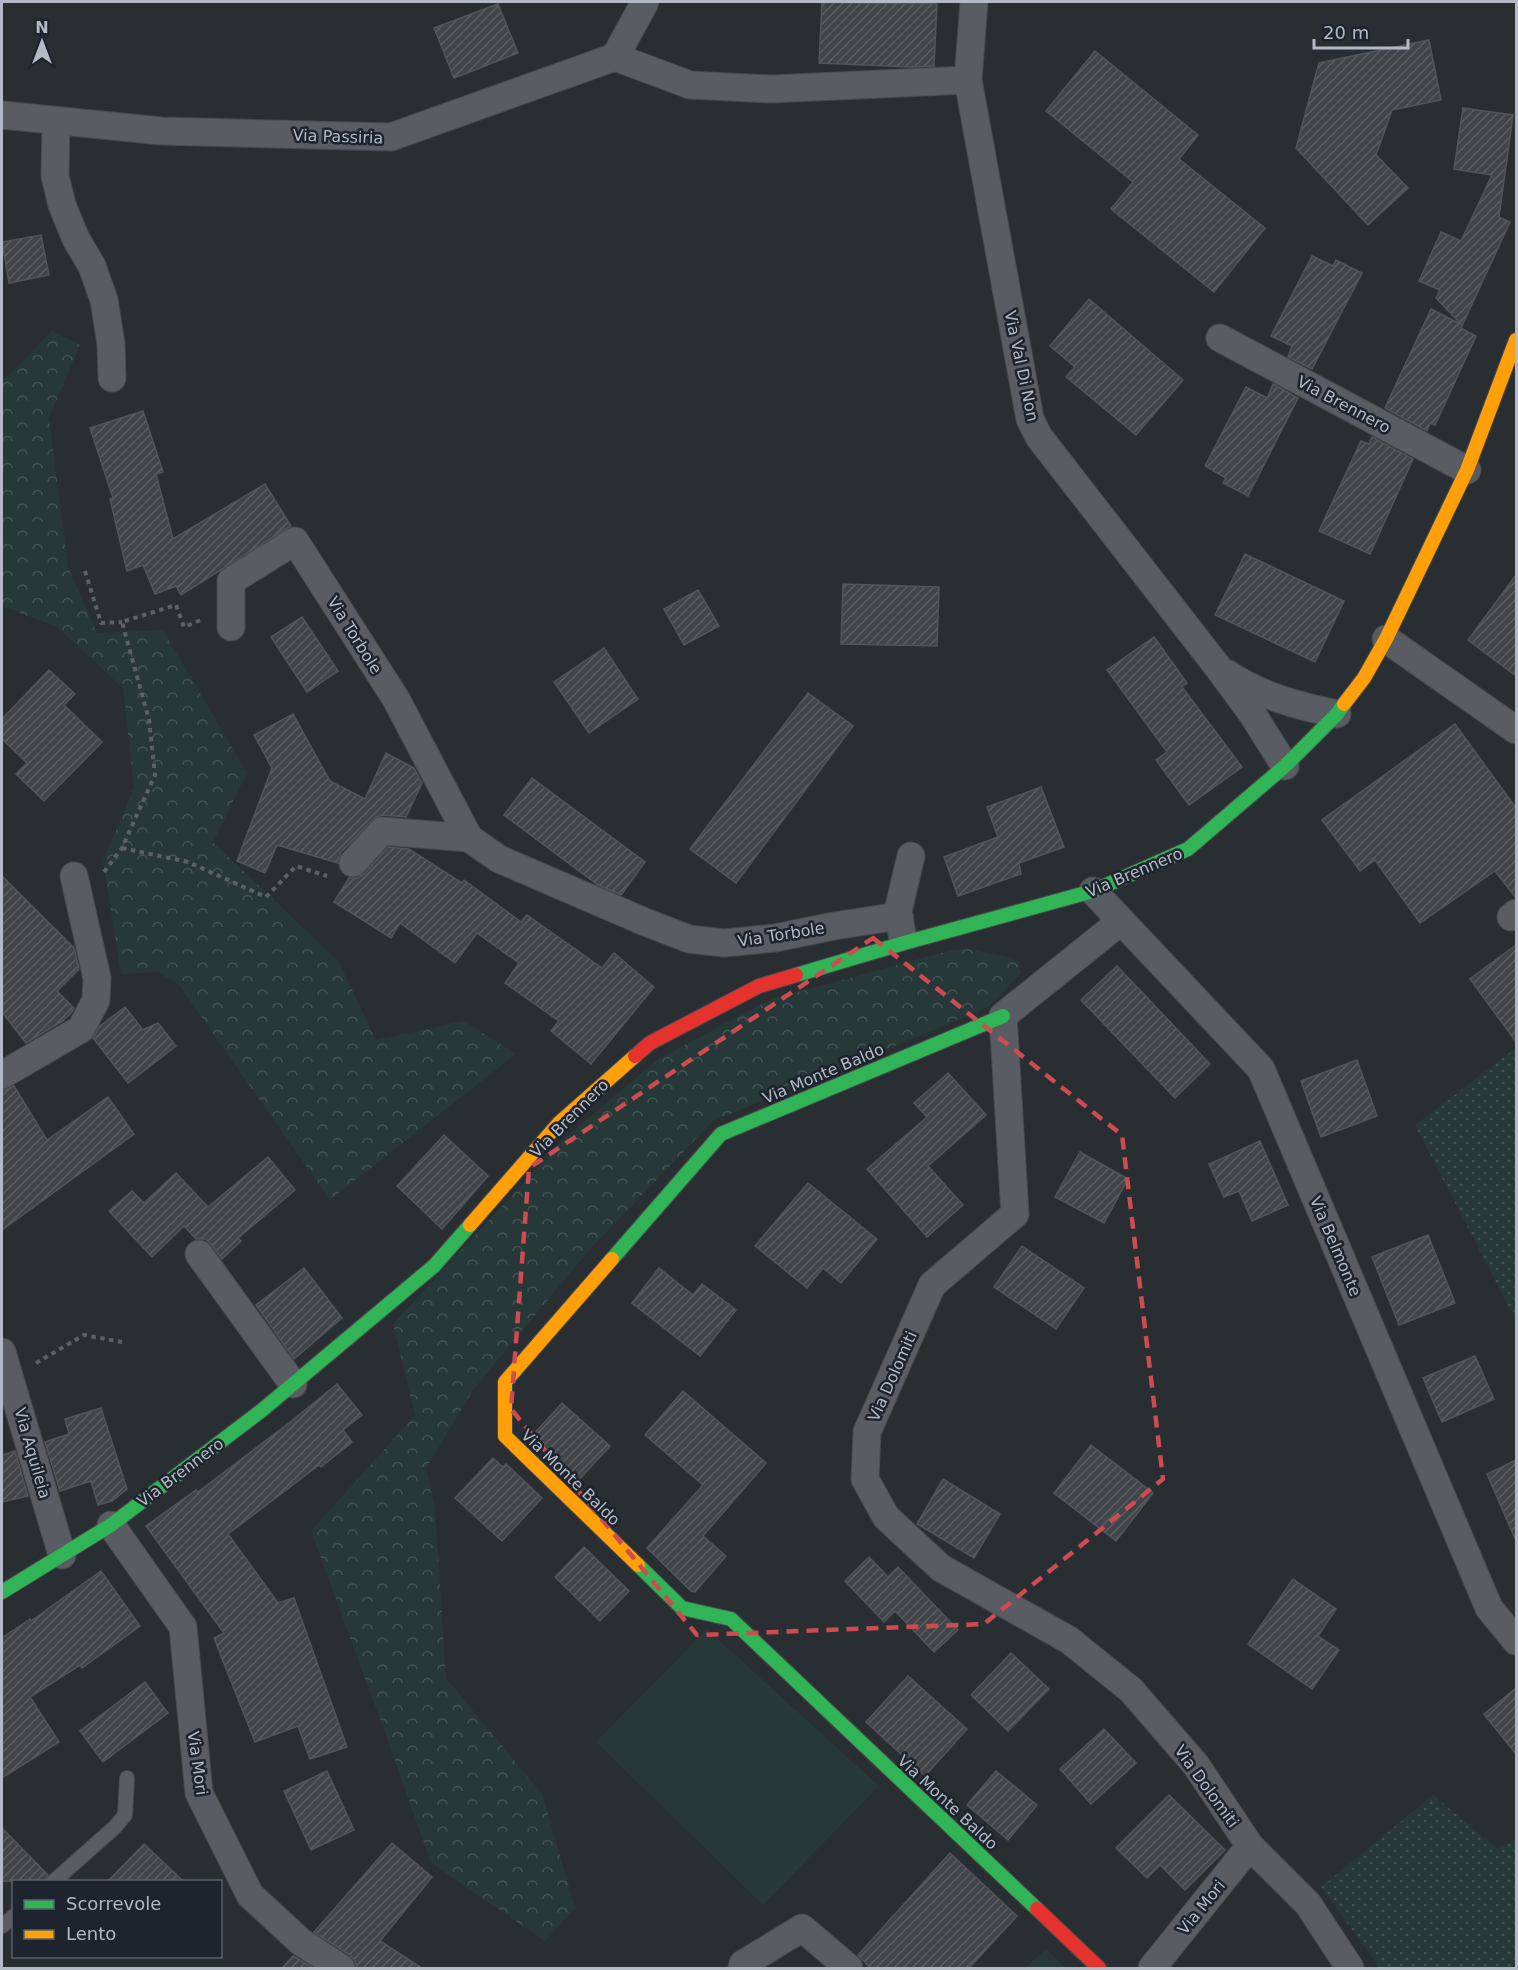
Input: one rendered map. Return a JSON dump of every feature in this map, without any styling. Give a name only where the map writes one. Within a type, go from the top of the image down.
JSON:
[{"type":"street","points":[[645,2],[615,57],[690,85],[771,89],[968,80]]},
{"type":"street","name":"Via Val Di Non","points":[[974,2],[968,80],[1030,419],[1039,437],[1217,666],[1253,715],[1285,766]]},
{"type":"street","name":"Via Passiria","points":[[2,116],[161,131],[392,137],[615,57]]},
{"type":"street","points":[[57,121],[55,176],[62,205],[76,239],[92,266],[104,300],[111,344],[112,378]]},
{"type":"street","name":"Via Brennero","points":[[1220,338],[1467,470]]},
{"type":"street","name":"Via Brennero","points":[[2,1592],[111,1525],[261,1411],[434,1266],[560,1123],[650,1043],[759,986],[1093,891],[1188,849],[1285,766],[1337,714],[1364,678],[1386,639],[1467,470],[1516,340]]},
{"type":"street","name":"Via Torbole","points":[[231,617],[231,581],[296,541],[396,699],[469,838],[499,859],[688,939],[724,944],[775,938],[899,916]]},
{"type":"street","points":[[1386,639],[1516,730]]},
{"type":"street","name":"Via Val Di Non","points":[[1217,666],[1250,688],[1292,703],[1337,714]]},
{"type":"street","points":[[353,863],[382,831],[469,838]]},
{"type":"street","points":[[904,943],[899,916],[911,856]]},
{"type":"street","points":[[2,1076],[81,1029],[96,1000],[97,978],[74,876]]},
{"type":"street","name":"Via Belmonte","points":[[1093,891],[1261,1069],[1489,1608],[1516,1641]]},
{"type":"street","points":[[1003,1016],[1120,922]]},
{"type":"street","name":"Via Dolomiti","points":[[1003,1016],[1015,1214],[932,1285],[867,1431],[865,1479],[886,1517],[941,1568],[1069,1640],[1131,1690],[1196,1765],[1250,1846],[1308,1904],[1350,1968]]},
{"type":"street","name":"Via Monte Baldo","points":[[1003,1016],[721,1134],[505,1382],[505,1436],[682,1608],[731,1619],[1099,1968]]},
{"type":"street","points":[[199,1254],[293,1384]]},
{"type":"street","name":"Via Aquileia","points":[[2,1352],[62,1555]]},
{"type":"street","name":"Via Mori","points":[[111,1525],[183,1627],[199,1793],[249,1895],[301,1942],[341,1968]]},
{"type":"street","name":"Via Mori","points":[[1152,1968],[1250,1846]]},
{"type":"street","points":[[742,1968],[742,1964],[802,1928],[849,1968]]},
{"type":"lane","points":[[53,1880],[115,1827],[124,1815],[127,1778]]},
{"type":"path","points":[[85,571],[101,623],[122,622],[176,605],[184,627],[231,617]]},
{"type":"path","points":[[81,905],[122,848],[155,775],[149,720],[122,622]]},
{"type":"path","points":[[122,848],[189,862],[266,897],[296,866],[338,880],[353,863]]},
{"type":"path","points":[[57,1351],[84,1335],[122,1342]]},
{"type":"highlighted area","points":[[873,938],[1122,1135],[1163,1479],[984,1624],[697,1635],[511,1409],[529,1168]]},
{"type":"green space","points":[[52,331],[80,345],[49,418],[68,567],[97,633],[163,630],[247,773],[213,842],[339,962],[376,1040],[464,1021],[516,1054],[330,1200],[179,985],[158,972],[121,974],[103,861],[134,788],[123,688],[57,627],[2,606],[2,382]]},
{"type":"green space","points":[[968,949],[1009,957],[1019,962],[1021,973],[989,1007],[713,1121],[590,1249],[473,1390],[426,1468],[435,1509],[446,1678],[542,1794],[575,1908],[545,1941],[431,1863],[311,1531],[415,1415],[393,1324],[566,1137],[657,1060],[769,1000],[952,950]]},
{"type":"green space","points":[[1516,1048],[1516,1321],[1415,1125]]},
{"type":"green space","points":[[707,1629],[879,1786],[763,1905],[596,1742]]},
{"type":"green space","points":[[1433,1795],[1498,1849],[1516,1839],[1516,1968],[1380,1968],[1321,1887]]},
{"type":"green space","points":[[1046,1949],[1065,1968],[1025,1968]]},
{"type":"building","points":[[822,2],[937,4],[934,66],[819,63]]},
{"type":"building","points":[[498,4],[518,53],[454,78],[434,28]]},
{"type":"building","points":[[1429,40],[1441,100],[1392,110],[1376,155],[1408,188],[1368,225],[1296,148],[1319,63]]},
{"type":"building","points":[[1095,51],[1198,135],[1179,159],[1265,228],[1214,292],[1111,209],[1133,182],[1046,111]]},
{"type":"building","points":[[1463,108],[1513,115],[1499,217],[1510,222],[1461,328],[1476,336],[1435,425],[1430,423],[1427,431],[1385,408],[1431,309],[1462,325],[1436,298],[1440,290],[1419,281],[1441,232],[1461,241],[1492,175],[1454,169]]},
{"type":"building","points":[[41,235],[49,275],[9,283],[2,242]]},
{"type":"building","points":[[1312,256],[1333,266],[1336,260],[1362,273],[1312,369],[1288,357],[1292,346],[1271,336]]},
{"type":"building","points":[[1089,299],[1183,380],[1136,435],[1066,377],[1075,367],[1050,346]]},
{"type":"building","points":[[1273,384],[1298,398],[1248,496],[1223,483],[1226,478],[1205,466],[1246,387],[1267,398]]},
{"type":"building","points":[[143,411],[163,472],[156,474],[173,539],[265,484],[291,526],[181,595],[176,586],[155,594],[143,565],[127,571],[110,499],[113,498],[90,428]]},
{"type":"building","points":[[1372,437],[1413,459],[1370,554],[1319,531],[1361,441],[1369,444]]},
{"type":"building","points":[[1245,554],[1344,601],[1315,662],[1215,615]]},
{"type":"building","points":[[1516,575],[1516,676],[1468,640]]},
{"type":"building","points":[[843,584],[939,587],[937,646],[841,644]]},
{"type":"building","points":[[698,590],[719,626],[684,645],[664,609]]},
{"type":"building","points":[[302,617],[338,671],[307,692],[271,637]]},
{"type":"building","points":[[1154,637],[1187,683],[1182,687],[1242,767],[1189,805],[1156,760],[1167,752],[1107,670]]},
{"type":"building","points":[[604,648],[638,699],[589,733],[554,682]]},
{"type":"building","points":[[49,670],[75,694],[64,705],[102,742],[44,801],[16,774],[27,763],[2,739],[2,719]]},
{"type":"building","points":[[808,693],[853,726],[736,883],[690,849]]},
{"type":"building","points":[[293,714],[330,781],[365,799],[386,753],[414,768],[422,783],[406,817],[383,815],[376,817],[341,852],[338,863],[277,845],[265,873],[237,861],[272,768],[254,735]]},
{"type":"building","points":[[1455,724],[1516,808],[1516,898],[1495,871],[1420,923],[1375,860],[1360,871],[1322,820]]},
{"type":"building","points":[[532,778],[645,862],[621,895],[598,885],[504,815]]},
{"type":"building","points":[[1041,787],[1064,847],[1019,863],[1021,874],[958,896],[944,857],[998,837],[987,807]]},
{"type":"building","points":[[388,847],[409,849],[462,883],[464,880],[521,922],[527,915],[602,968],[614,953],[654,987],[591,1064],[551,1031],[559,1021],[505,983],[519,963],[477,933],[455,963],[400,923],[391,938],[334,902],[349,878],[357,878],[364,874]]},
{"type":"building","points":[[2,876],[74,948],[79,969],[57,991],[74,1008],[71,1013],[63,1021],[26,1043],[2,1012]]},
{"type":"building","points":[[1516,945],[1516,1042],[1470,979]]},
{"type":"building","points":[[1117,966],[1210,1064],[1175,1098],[1081,1000]]},
{"type":"building","points":[[125,1007],[143,1030],[158,1023],[176,1046],[128,1083],[93,1038],[100,1026]]},
{"type":"building","points":[[1357,1060],[1377,1116],[1321,1137],[1301,1081]]},
{"type":"building","points":[[948,1073],[986,1115],[928,1166],[963,1205],[927,1237],[867,1169],[927,1117],[914,1103]]},
{"type":"building","points":[[14,1086],[47,1140],[108,1097],[134,1134],[2,1230],[2,1091]]},
{"type":"building","points":[[444,1135],[488,1176],[442,1229],[397,1186]]},
{"type":"building","points":[[1260,1141],[1288,1205],[1252,1221],[1239,1191],[1224,1197],[1209,1164]]},
{"type":"building","points":[[1080,1152],[1128,1179],[1104,1223],[1055,1197]]},
{"type":"building","points":[[268,1157],[295,1190],[238,1238],[241,1241],[222,1259],[211,1244],[205,1239],[196,1239],[184,1226],[152,1257],[109,1211],[132,1191],[144,1203],[176,1173],[208,1207]]},
{"type":"building","points":[[808,1183],[877,1239],[841,1283],[823,1268],[807,1288],[755,1246]]},
{"type":"building","points":[[1428,1235],[1455,1303],[1399,1325],[1372,1257]]},
{"type":"building","points":[[1022,1246],[1084,1288],[1056,1329],[994,1287]]},
{"type":"building","points":[[304,1268],[342,1318],[294,1359],[256,1305]]},
{"type":"building","points":[[659,1268],[693,1295],[702,1284],[736,1310],[700,1356],[632,1303]]},
{"type":"building","points":[[1475,1356],[1494,1399],[1442,1422],[1423,1378]]},
{"type":"building","points":[[337,1384],[362,1415],[343,1430],[352,1442],[228,1534],[278,1603],[294,1598],[347,1747],[310,1759],[298,1726],[255,1742],[214,1638],[224,1633],[146,1526],[196,1490],[198,1492]]},
{"type":"building","points":[[683,1391],[766,1463],[703,1536],[726,1556],[695,1592],[691,1591],[647,1548],[703,1485],[645,1435]]},
{"type":"building","points":[[562,1403],[610,1446],[578,1481],[532,1436]]},
{"type":"building","points":[[101,1408],[127,1489],[112,1501],[98,1505],[91,1481],[60,1491],[45,1442],[69,1434],[65,1419]]},
{"type":"building","points":[[1091,1445],[1153,1493],[1116,1541],[1054,1493]]},
{"type":"building","points":[[15,1451],[28,1496],[2,1502],[2,1455]]},
{"type":"building","points":[[493,1458],[503,1467],[506,1464],[542,1498],[502,1541],[455,1498]]},
{"type":"building","points":[[1516,1460],[1516,1541],[1487,1474]]},
{"type":"building","points":[[943,1479],[1000,1514],[974,1558],[917,1524]]},
{"type":"building","points":[[584,1547],[629,1591],[600,1621],[555,1577]]},
{"type":"building","points":[[869,1557],[888,1577],[898,1567],[958,1630],[934,1652],[895,1611],[884,1622],[845,1581]]},
{"type":"building","points":[[101,1571],[140,1626],[82,1668],[80,1665],[30,1697],[59,1742],[2,1778],[2,1638],[30,1619],[31,1621]]},
{"type":"building","points":[[1293,1579],[1336,1609],[1318,1636],[1339,1650],[1312,1689],[1248,1644]]},
{"type":"building","points":[[1011,1653],[1049,1689],[1008,1731],[971,1695]]},
{"type":"building","points":[[908,1676],[967,1729],[925,1776],[866,1722]]},
{"type":"building","points":[[145,1682],[168,1713],[103,1762],[80,1731]]},
{"type":"building","points":[[1516,1688],[1516,1754],[1484,1714]]},
{"type":"building","points":[[1104,1729],[1136,1763],[1091,1804],[1060,1769]]},
{"type":"building","points":[[327,1771],[354,1830],[311,1850],[284,1791]]},
{"type":"building","points":[[996,1771],[1037,1805],[1008,1840],[967,1805]]},
{"type":"building","points":[[1169,1795],[1225,1850],[1185,1890],[1160,1865],[1147,1878],[1116,1848]]},
{"type":"building","points":[[2,1828],[48,1875],[45,1880],[2,1881]]},
{"type":"building","points":[[392,1843],[432,1877],[380,1941],[422,1968],[357,1968],[350,1955],[314,1932]]},
{"type":"building","points":[[144,1844],[182,1880],[109,1880]]},
{"type":"building","points":[[950,1853],[1017,1916],[969,1968],[870,1968],[858,1955]]},
{"type":"building","points":[[293,1956],[313,1968],[282,1968]]},
{"type":"traffic: fast","points":[[796,975],[1093,891],[1188,849],[1285,766],[1337,714],[1344,704]]},
{"type":"traffic: fast","points":[[612,1259],[721,1134],[1003,1016]]},
{"type":"traffic: fast","points":[[2,1592],[111,1525],[261,1411],[434,1266],[470,1225]]},
{"type":"traffic: fast","points":[[638,1565],[682,1608],[731,1619],[1037,1909]]},
{"type":"traffic: slow","points":[[1344,704],[1364,678],[1386,639],[1467,470],[1516,340]]},
{"type":"traffic: slow","points":[[470,1225],[559,1123],[635,1056]]},
{"type":"traffic: slow","points":[[612,1259],[505,1382],[505,1436],[638,1565]]},
{"type":"traffic: jam","points":[[635,1056],[650,1043],[759,986],[796,975]]},
{"type":"traffic: jam","points":[[1037,1909],[1099,1968]]}]
